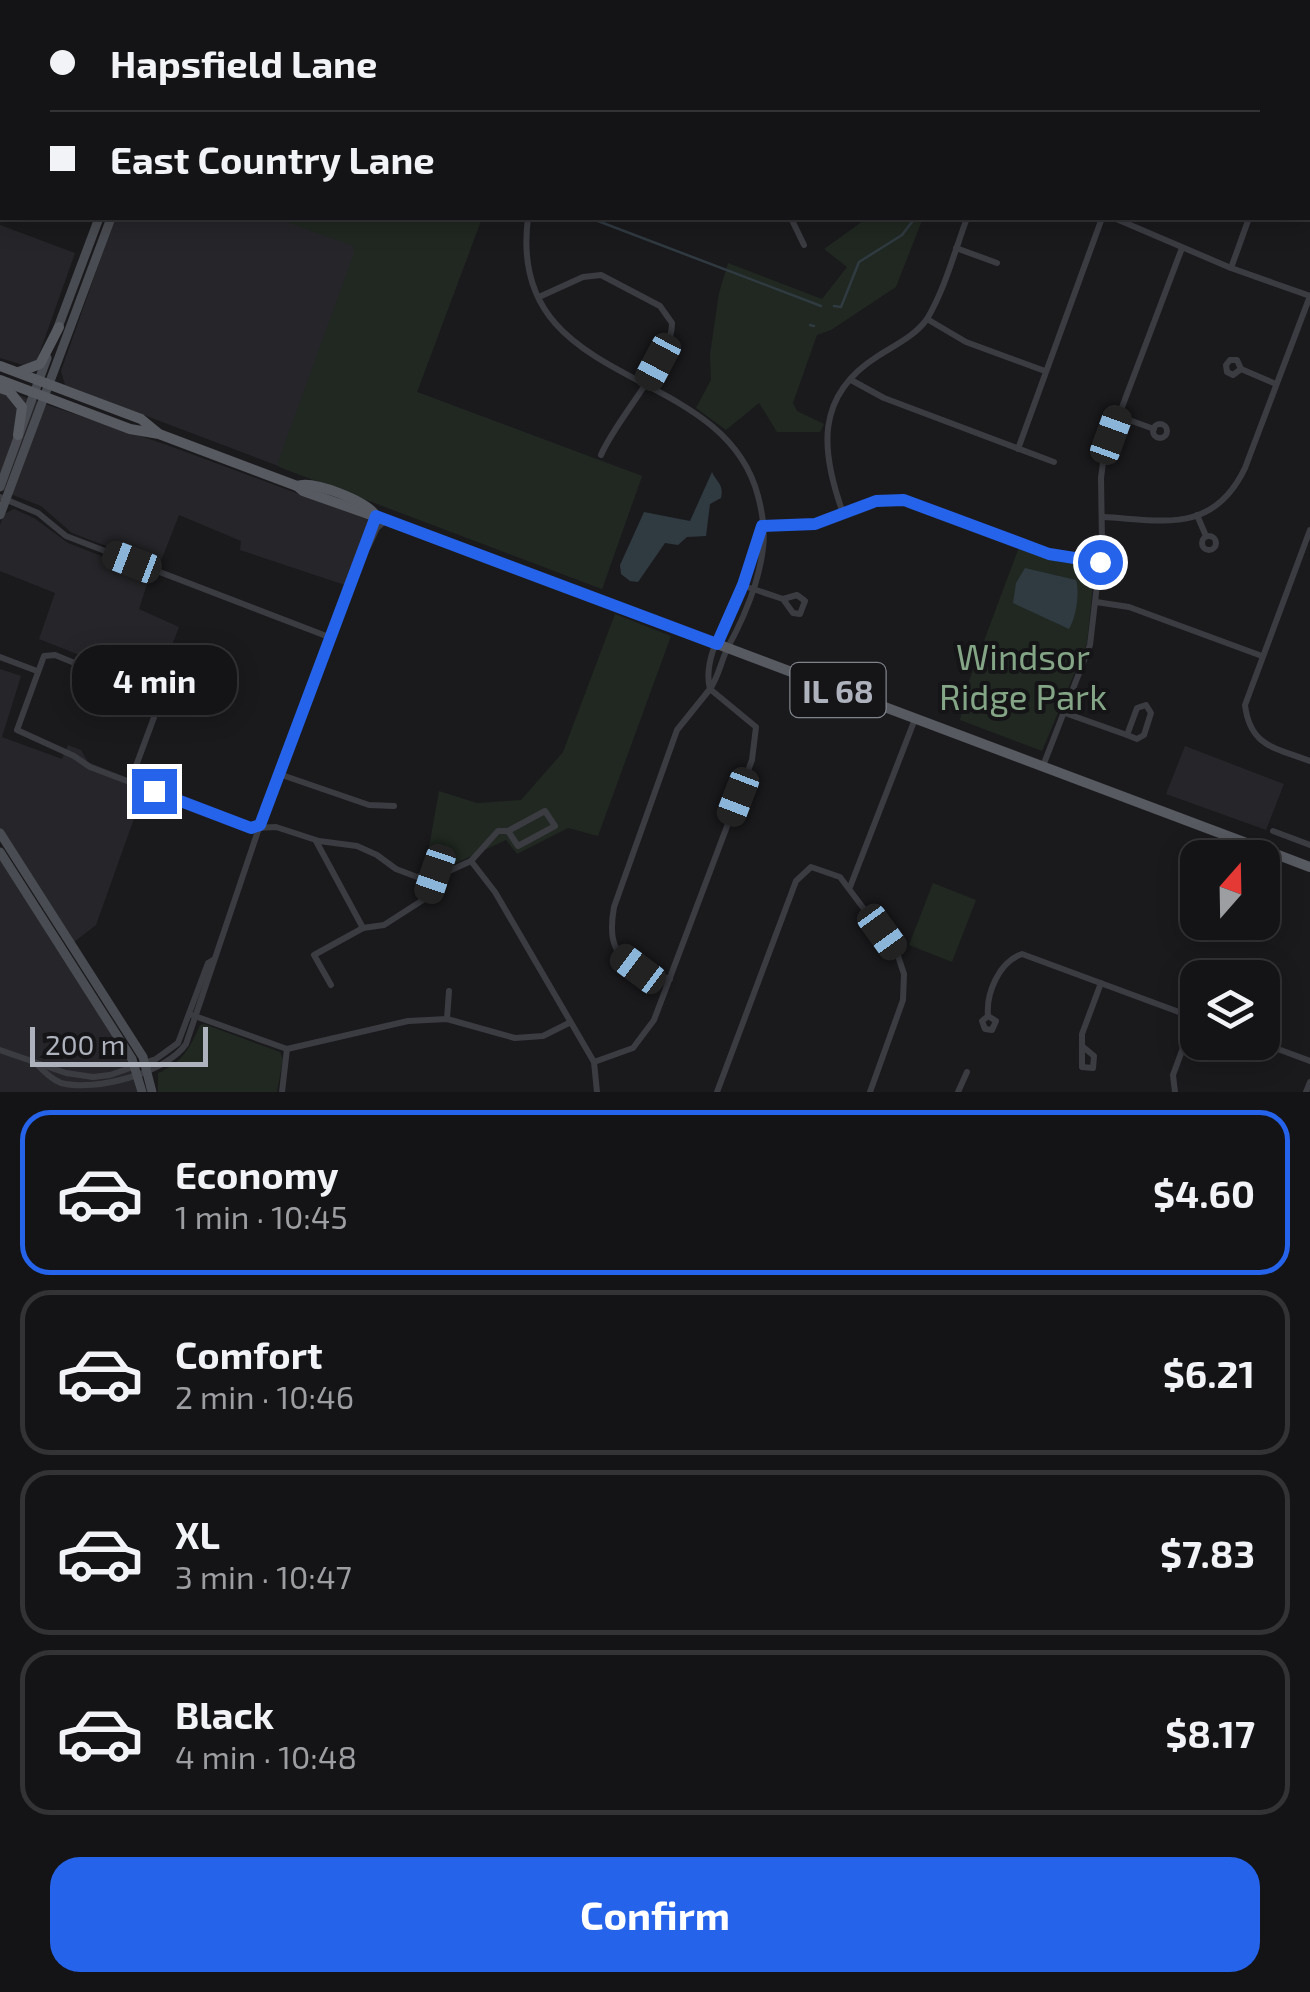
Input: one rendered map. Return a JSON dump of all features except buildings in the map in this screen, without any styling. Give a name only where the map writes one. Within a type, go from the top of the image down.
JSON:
[{"type":"main road","points":[[18,372],[40,364],[98,220]]},
{"type":"main road","points":[[44,381],[110,220]]},
{"type":"main road","points":[[0,514],[40,395],[58,326]]},
{"type":"main road","name":"IL 68","points":[[0,366],[141,419],[158,434]]},
{"type":"main road","name":"IL 68","points":[[0,380],[130,429],[158,434],[1310,867]]},
{"type":"main road","points":[[0,388],[9,391],[22,407],[18,436]]},
{"type":"main road","points":[[0,487],[18,436],[40,395]]},
{"type":"main road","points":[[0,833],[142,1068],[152,1092]]},
{"type":"main road","points":[[0,852],[142,1068],[142,1092]]},
{"type":"street","points":[[528,220],[526,250],[530,274],[558,328],[583,350],[708,421],[735,446],[751,474],[763,515],[710,689],[677,730],[614,907],[609,934],[620,955],[638,969],[670,980]]},
{"type":"street","points":[[792,220],[804,245]]},
{"type":"street","points":[[843,514],[825,437],[833,409],[867,364],[910,336],[927,319],[966,220]]},
{"type":"street","points":[[1018,449],[1101,220]]},
{"type":"street","points":[[1103,517],[1163,523],[1196,515],[1220,501],[1238,482],[1310,296],[1230,268],[1119,220]]},
{"type":"street","points":[[1230,268],[1248,220]]},
{"type":"street","points":[[956,248],[997,263]]},
{"type":"street","points":[[1043,766],[1090,645],[1100,562],[1102,466],[1182,248]]},
{"type":"street","points":[[539,297],[582,277],[601,275],[665,310],[672,322],[671,334],[645,384],[601,455]]},
{"type":"street","points":[[927,319],[966,342],[1046,371]]},
{"type":"street","points":[[1241,370],[1276,384]]},
{"type":"street","points":[[852,380],[884,398],[1054,462]]},
{"type":"street","points":[[1118,416],[1154,429]]},
{"type":"street","points":[[3,498],[38,513],[66,536],[329,637]]},
{"type":"street","points":[[762,526],[815,524],[884,499],[904,500],[1049,554],[1100,562]]},
{"type":"street","points":[[1196,515],[1206,536]]},
{"type":"street","points":[[0,1050],[36,1064],[93,1077],[167,1064],[180,1053],[208,963],[214,959],[329,637],[364,549],[381,518]]},
{"type":"street","points":[[722,646],[739,629],[753,589],[766,538],[762,526]]},
{"type":"street","points":[[1310,530],[1245,705],[1247,720],[1257,738],[1310,761]]},
{"type":"street","points":[[743,585],[783,599]]},
{"type":"street","points":[[1096,602],[1129,607],[1262,656]]},
{"type":"street","points":[[130,782],[166,685],[164,674],[126,659],[120,660],[109,677],[52,654],[42,659],[17,730],[90,767],[251,828],[260,825],[357,846],[377,854],[396,870],[418,877],[471,861],[498,831],[508,831],[545,812],[555,826],[518,846],[508,831]]},
{"type":"street","points":[[0,657],[37,671]]},
{"type":"street","points":[[594,1062],[633,1048],[654,1020],[752,760],[756,727],[710,689]]},
{"type":"street","points":[[1065,712],[1127,735],[1142,738],[1151,716],[1149,707],[1138,708],[1127,735]]},
{"type":"street","points":[[850,888],[915,719]]},
{"type":"street","points":[[279,774],[370,805],[394,806]]},
{"type":"street","points":[[1273,831],[1310,845]]},
{"type":"street","points":[[316,840],[363,928]]},
{"type":"street","points":[[471,861],[503,904],[594,1062],[597,1092]]},
{"type":"street","points":[[718,1092],[796,881],[811,867],[840,877],[850,888],[897,953],[906,986],[870,1092]]},
{"type":"street","points":[[331,985],[314,955],[363,928],[384,925],[426,898],[435,874]]},
{"type":"street","points":[[988,1016],[987,1006],[1000,971],[1009,960],[1022,954],[1180,1012]]},
{"type":"street","points":[[1082,1046],[1082,1034],[1101,983]]},
{"type":"street","points":[[447,1019],[450,991]]},
{"type":"street","points":[[193,1016],[287,1049],[408,1021],[447,1019],[515,1038],[543,1036],[570,1023]]},
{"type":"street","points":[[282,1092],[287,1049]]},
{"type":"street","points":[[1280,1050],[1310,1062]]},
{"type":"street","points":[[1174,1091],[1172,1075],[1180,1056]]},
{"type":"street","points":[[958,1092],[966,1072]]},
{"type":"street","points":[[1306,1092],[1310,1082]]},
{"type":"shaded area","points":[[114,220],[481,220],[417,392],[642,476],[602,589],[65,385],[61,371]]},
{"type":"shaded area","points":[[0,225],[75,253],[37,360],[23,365],[0,358]]},
{"type":"shaded area","points":[[0,389],[167,445],[369,520],[345,585],[240,550],[241,541],[179,515],[159,566],[72,533],[41,506],[0,490]]},
{"type":"shaded area","points":[[712,472],[722,493],[721,498],[710,504],[706,536],[687,537],[678,545],[665,543],[638,582],[621,574],[620,565],[644,512],[690,521]]},
{"type":"shaded area","points":[[14,509],[34,518],[68,543],[150,575],[139,609],[179,627],[165,663],[116,643],[107,666],[39,639],[55,593],[0,571],[0,525],[4,514]]},
{"type":"shaded area","points":[[1025,568],[1076,580],[1077,605],[1069,629],[1013,603],[1016,583]]},
{"type":"shaded area","points":[[0,669],[21,676],[2,737],[62,759],[68,745],[81,750],[88,762],[146,785],[96,925],[74,942],[0,829]]},
{"type":"shaded area","points":[[1185,746],[1284,784],[1266,830],[1166,794]]},
{"type":"shaded area","points":[[0,853],[128,1060],[137,1092],[0,1092]]},
{"type":"green space","points":[[282,220],[481,220],[417,392],[642,476],[602,589],[279,467],[354,253],[353,246]]},
{"type":"green space","points":[[864,220],[922,220],[896,287],[817,335],[793,403],[797,411],[824,424],[820,432],[777,432],[759,403],[726,430],[696,408],[711,380],[710,354],[719,293],[728,263],[822,299],[847,267],[824,249]]},
{"type":"green space","name":"Windsor Ridge Park","points":[[1019,547],[1059,562],[1095,566],[1087,643],[1042,751],[960,720],[966,689]]},
{"type":"green space","points":[[615,614],[671,636],[598,836],[568,828],[517,854],[506,840],[448,867],[425,869],[439,791],[477,803],[521,800],[563,752]]},
{"type":"green space","points":[[933,883],[976,900],[952,962],[909,945]]},
{"type":"green space","points":[[204,1024],[280,1052],[283,1059],[277,1092],[158,1092],[158,1073],[179,1060]]},
{"type":"waterway","points":[[595,220],[821,306]]},
{"type":"waterway","points":[[834,306],[841,307],[859,262],[902,235],[913,220]]},
{"type":"waterway","points":[[810,325],[814,326]]},
{"type":"route","points":[[154,791],[251,828],[260,825],[376,516],[717,644],[743,585],[762,526],[822,523],[884,499],[904,500],[1049,554],[1100,562]]}]
